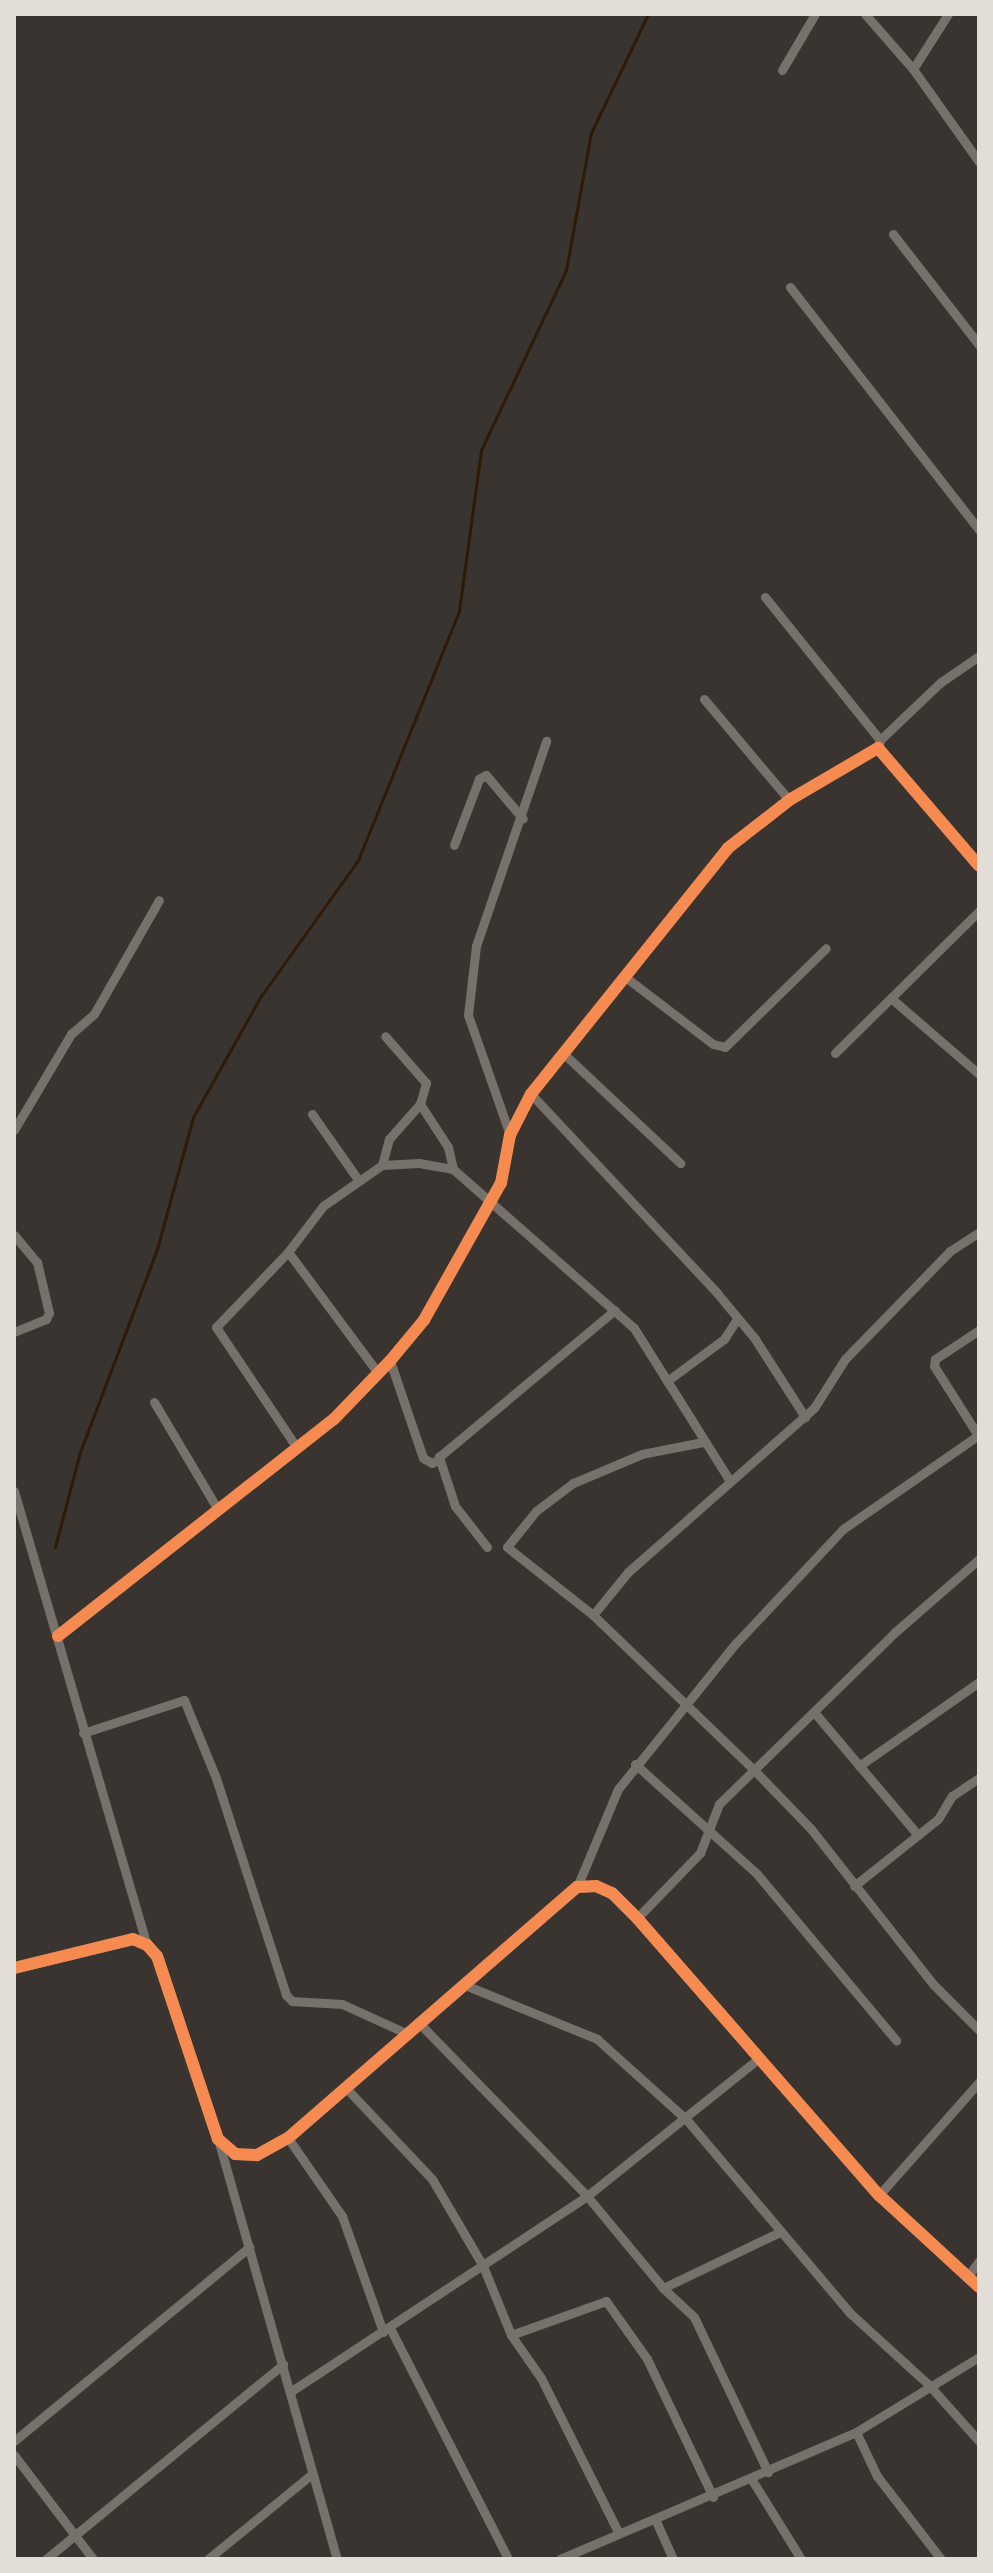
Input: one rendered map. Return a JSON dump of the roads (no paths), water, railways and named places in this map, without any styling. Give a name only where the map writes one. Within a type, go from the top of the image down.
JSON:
[{"type":"street","points":[[782,70],[815,14]]},
{"type":"street","points":[[865,14],[913,69],[979,162]]},
{"type":"street","points":[[913,69],[948,14]]},
{"type":"street","points":[[893,234],[979,345]]},
{"type":"street","points":[[790,287],[979,530]]},
{"type":"street","points":[[765,597],[979,866]]},
{"type":"street","points":[[58,1636],[129,1584],[217,1508],[334,1419],[390,1361],[424,1320],[489,1201],[507,1164],[510,1135],[531,1094],[728,848],[789,800],[879,744],[941,682],[979,656]]},
{"type":"street","points":[[704,699],[789,800]]},
{"type":"street","points":[[510,1135],[468,1015],[476,946],[523,819],[546,741]]},
{"type":"street","points":[[454,845],[479,779],[486,775],[523,819]]},
{"type":"street","points":[[14,1130],[71,1034],[94,1014],[159,900]]},
{"type":"street","points":[[835,1053],[979,911]]},
{"type":"street","points":[[624,976],[713,1044],[725,1047],[826,948]]},
{"type":"street","points":[[892,999],[979,1074]]},
{"type":"street","points":[[382,1165],[389,1139],[420,1104],[425,1089],[421,1072],[385,1036]]},
{"type":"street","points":[[563,1053],[680,1163]]},
{"type":"street","points":[[531,1094],[737,1319],[805,1417]]},
{"type":"street","points":[[420,1104],[448,1147],[453,1169]]},
{"type":"street","points":[[312,1114],[357,1178]]},
{"type":"street","points":[[297,1448],[216,1327],[288,1252],[323,1206],[357,1178],[382,1165],[419,1163],[453,1169],[634,1328],[730,1481]]},
{"type":"street","points":[[593,1615],[628,1572],[805,1417],[845,1359],[950,1251],[979,1232]]},
{"type":"street","points":[[14,1235],[37,1262],[49,1313],[46,1319],[14,1332]]},
{"type":"street","points":[[288,1252],[378,1373]]},
{"type":"street","points":[[390,1361],[423,1458],[432,1463],[615,1310]]},
{"type":"street","points":[[667,1381],[724,1339],[737,1319]]},
{"type":"street","points":[[218,2139],[235,2154],[257,2155],[288,2138],[577,1887],[618,1789],[684,1704],[843,1529],[979,1436],[934,1366],[935,1359],[979,1330]]},
{"type":"street","points":[[154,1402],[217,1508]]},
{"type":"street","points":[[703,1442],[642,1454],[573,1483],[506,1542],[593,1615],[754,1770],[811,1829],[933,1984],[979,2030]]},
{"type":"street","points":[[438,1460],[455,1506],[487,1547]]},
{"type":"street","points":[[14,1491],[147,1945]]},
{"type":"street","points":[[637,1918],[700,1853],[719,1804],[979,1559]]},
{"type":"street","points":[[859,1766],[979,1682]]},
{"type":"street","points":[[83,1733],[184,1700],[216,1778],[286,1995],[292,2001],[342,2004],[408,2034]]},
{"type":"street","points":[[814,1712],[918,1835]]},
{"type":"street","points":[[635,1764],[757,1874],[896,2040]]},
{"type":"street","points":[[854,1886],[938,1819],[952,1796],[979,1778]]},
{"type":"street","points":[[577,1887],[612,1893],[879,2195],[979,2287]]},
{"type":"street","points":[[14,1968],[133,1939],[147,1945],[157,1956],[218,2139],[337,2559]]},
{"type":"street","points":[[465,1985],[585,2032],[686,2119],[778,2233],[851,2314],[928,2384],[979,2441]]},
{"type":"street","points":[[420,2024],[587,2196],[663,2288],[694,2317],[768,2472]]},
{"type":"street","points":[[290,2392],[587,2196],[759,2058]]},
{"type":"street","points":[[879,2195],[979,2082]]},
{"type":"street","points":[[346,2088],[432,2179],[483,2266],[511,2335],[541,2378],[619,2534]]},
{"type":"street","points":[[288,2138],[342,2216],[386,2330],[508,2559]]},
{"type":"street","points":[[663,2288],[778,2233]]},
{"type":"street","points":[[14,2441],[249,2247]]},
{"type":"street","points":[[968,2276],[979,2261]]},
{"type":"street","points":[[511,2335],[606,2301],[647,2359],[713,2497]]},
{"type":"street","points":[[560,2559],[713,2497],[856,2432],[928,2384],[955,2376],[979,2357]]},
{"type":"street","points":[[46,2559],[283,2364]]},
{"type":"street","points":[[856,2432],[877,2476],[941,2559]]},
{"type":"street","points":[[14,2455],[93,2559]]},
{"type":"street","points":[[208,2559],[312,2474]]},
{"type":"street","points":[[752,2480],[801,2559]]},
{"type":"street","points":[[655,2519],[673,2559]]},
{"type":"waterway","points":[[55,1547],[80,1452],[157,1249],[193,1117],[261,996],[358,860],[459,611],[481,450],[566,270],[591,133],[648,14]]}]
